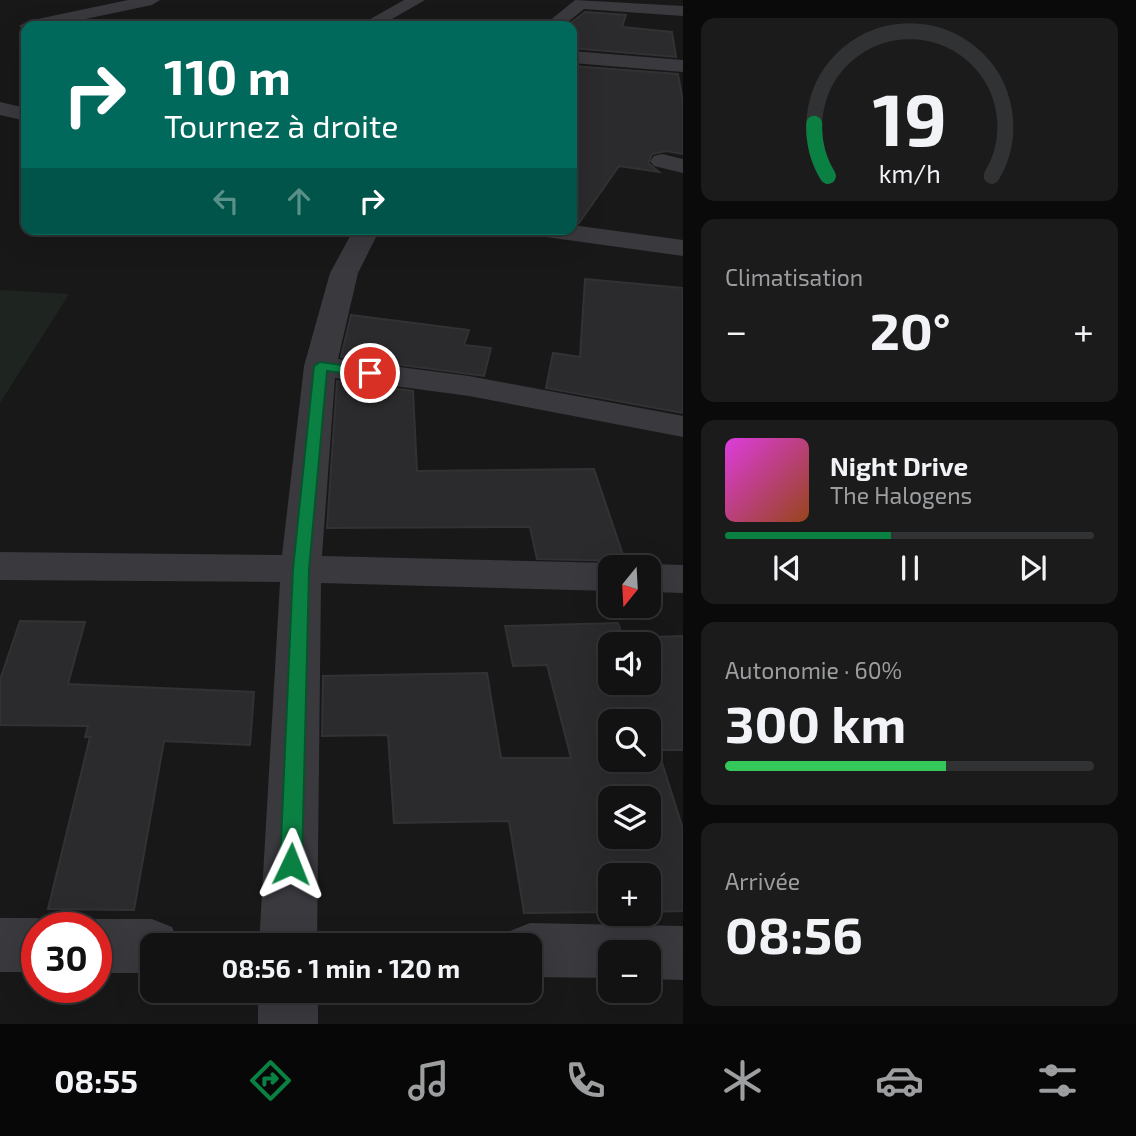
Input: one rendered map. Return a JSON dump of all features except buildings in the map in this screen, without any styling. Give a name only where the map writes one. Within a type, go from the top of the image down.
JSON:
[{"type":"street","points":[[51,21],[152,0]]},
{"type":"street","points":[[377,21],[417,0]]},
{"type":"street","points":[[558,21],[582,2],[683,11]]},
{"type":"street","points":[[577,57],[683,66]]},
{"type":"street","points":[[0,108],[21,114]]},
{"type":"street","points":[[577,233],[683,248]]},
{"type":"street","points":[[288,933],[301,569],[320,366],[344,273],[364,235]]},
{"type":"street","points":[[320,366],[469,386],[683,427]]},
{"type":"street","points":[[0,566],[301,569],[598,577]]},
{"type":"street","points":[[662,578],[683,579]]},
{"type":"street","points":[[0,945],[21,946]]},
{"type":"street","points":[[112,946],[140,946]]},
{"type":"street","points":[[542,950],[598,951]]},
{"type":"street","points":[[661,952],[683,953]]},
{"type":"street","points":[[288,1003],[288,1024]]},
{"type":"shaded area","points":[[0,290],[69,294],[0,403]]},
{"type":"route","points":[[291,864],[301,569],[320,366],[370,373]]}]
